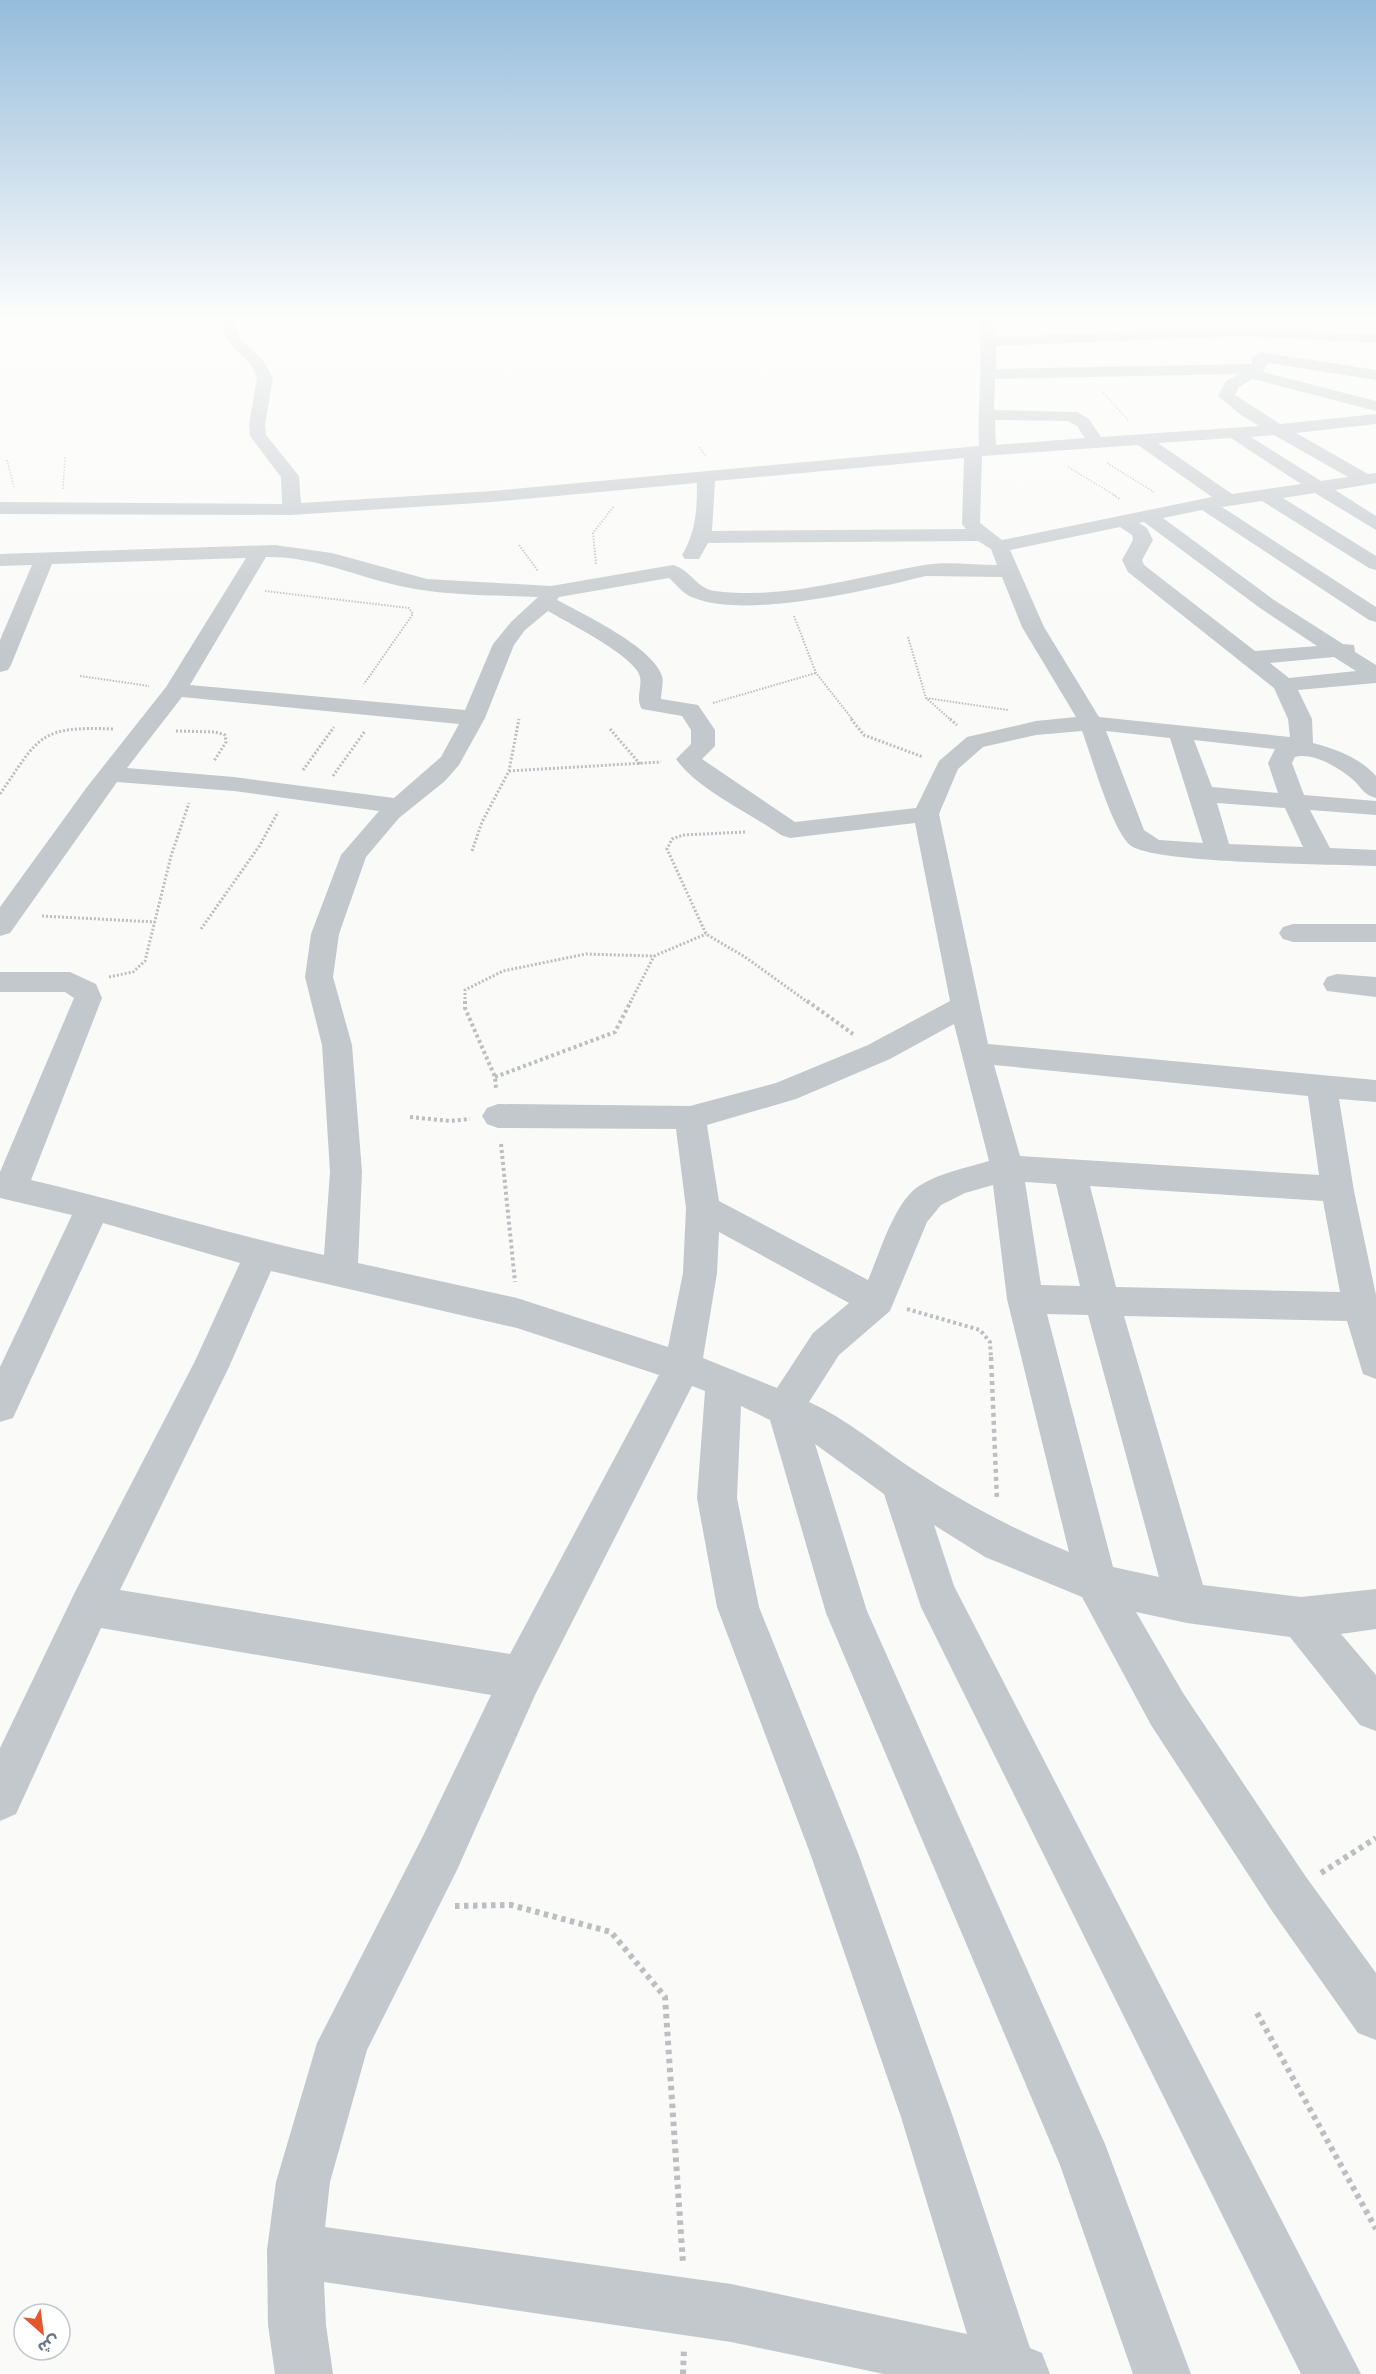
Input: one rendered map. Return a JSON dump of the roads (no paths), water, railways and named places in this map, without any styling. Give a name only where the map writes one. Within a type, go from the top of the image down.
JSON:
[{"type":"street","points":[[257,429],[258,436],[290,476],[292,509]]},
{"type":"street","points":[[984,429],[972,524],[991,541],[1010,570],[1033,627],[1091,723],[1132,831],[1138,841],[1150,847],[1219,853],[1376,858]]},
{"type":"street","points":[[1087,429],[1096,442]]},
{"type":"street","points":[[0,508],[292,509],[464,499],[981,451],[1234,434],[1276,429],[1371,479]]},
{"type":"street","points":[[1234,434],[1376,524]]},
{"type":"street","points":[[1195,436],[1225,454]]},
{"type":"street","points":[[1142,440],[1228,500]]},
{"type":"street","points":[[0,560],[259,552],[332,559],[400,580],[427,585],[549,597],[673,570],[693,553],[701,537],[706,518],[705,476]]},
{"type":"street","points":[[701,537],[991,541],[1228,500],[1263,485],[1287,491],[1371,479]]},
{"type":"street","points":[[1263,485],[1376,564]]},
{"type":"street","points":[[1205,504],[1376,616]]},
{"type":"street","points":[[82,556],[112,509]]},
{"type":"street","points":[[1180,509],[1246,551]]},
{"type":"street","points":[[1147,515],[1267,604],[1376,676]]},
{"type":"street","points":[[1122,520],[1140,532],[1143,540],[1132,560],[1135,568],[1284,685],[1300,719],[1302,747]]},
{"type":"street","points":[[5,921],[110,774],[176,690],[259,552]]},
{"type":"street","points":[[0,665],[45,558]]},
{"type":"street","points":[[673,570],[698,593],[712,597],[785,596],[855,587],[926,570],[1010,570]]},
{"type":"street","points":[[1267,604],[1337,592]]},
{"type":"street","points":[[549,597],[642,664],[651,675],[650,704],[690,710],[703,730],[703,746],[688,759],[717,784],[760,808],[790,830],[926,814]]},
{"type":"street","points":[[340,1272],[346,1172],[337,1045],[320,977],[325,934],[354,855],[372,832],[451,760],[473,718],[504,644],[518,626],[549,597]]},
{"type":"street","points":[[1252,658],[1376,648]]},
{"type":"street","points":[[1284,685],[1376,676]]},
{"type":"street","points":[[176,690],[473,718]]},
{"type":"street","points":[[1373,782],[1340,759],[1302,747],[1091,723],[1036,728],[975,742],[947,766],[926,814],[975,1053],[1008,1168],[1025,1299],[1097,1583],[1167,1709],[1289,1894],[1376,2015]]},
{"type":"street","points":[[1179,732],[1202,794],[1219,853]]},
{"type":"street","points":[[1302,747],[1285,752],[1280,763],[1294,802],[1320,855]]},
{"type":"street","points":[[110,774],[288,790],[400,806]]},
{"type":"street","points":[[1202,794],[1376,808]]},
{"type":"street","points":[[1293,933],[1376,933]]},
{"type":"street","points":[[0,982],[70,982],[86,991],[88,998],[6,1186],[93,1207],[261,1255],[517,1312],[704,1374],[816,1423],[900,1483],[999,1543],[1097,1583],[1187,1603],[1301,1618],[1376,1609]]},
{"type":"street","points":[[1336,984],[1376,987]]},
{"type":"street","points":[[498,1116],[690,1118],[785,1091],[879,1052],[966,1005]]},
{"type":"street","points":[[975,1053],[1376,1091]]},
{"type":"street","points":[[1322,1085],[1336,1189],[1360,1307],[1376,1364]]},
{"type":"street","points":[[690,1118],[703,1208],[700,1273],[704,1374],[717,1498],[738,1607],[838,1863],[927,2116],[1013,2373]]},
{"type":"street","points":[[1162,2374],[1086,2163],[847,1613],[785,1408],[826,1344],[877,1301],[913,1215],[930,1196],[954,1184],[1008,1168],[1336,1189]]},
{"type":"street","points":[[1070,1173],[1102,1302],[1187,1603]]},
{"type":"street","points":[[0,1406],[93,1207]]},
{"type":"street","points":[[703,1208],[877,1301]]},
{"type":"street","points":[[0,1798],[90,1606],[211,1367],[261,1255]]},
{"type":"street","points":[[1025,1299],[1360,1307]]},
{"type":"street","points":[[304,2374],[297,2325],[295,2250],[303,2182],[343,2043],[412,1907],[521,1678],[704,1374]]},
{"type":"street","points":[[900,1483],[936,1593],[1332,2374]]},
{"type":"street","points":[[90,1606],[521,1678]]},
{"type":"street","points":[[1301,1618],[1376,1709]]},
{"type":"street","points":[[295,2250],[731,2313],[1013,2373]]}]
